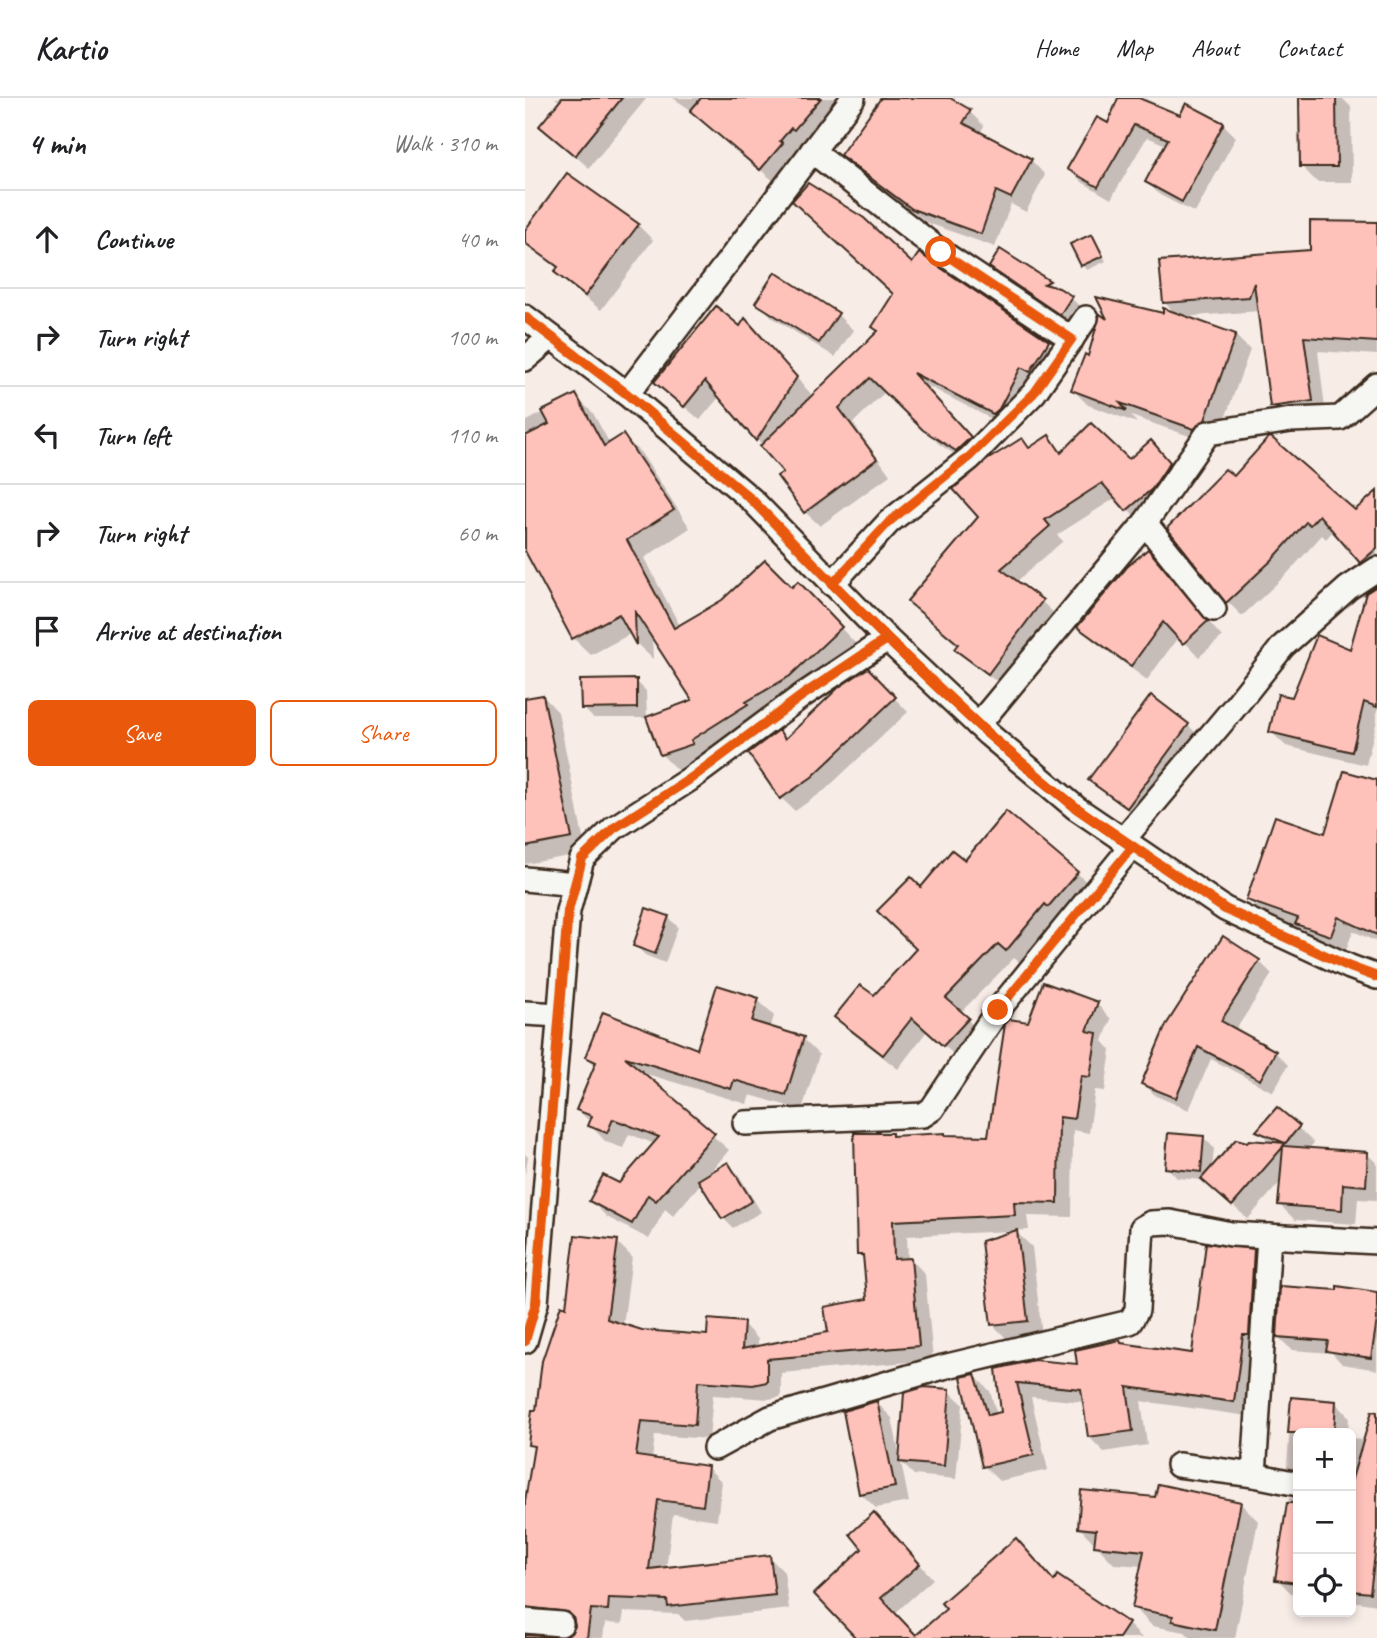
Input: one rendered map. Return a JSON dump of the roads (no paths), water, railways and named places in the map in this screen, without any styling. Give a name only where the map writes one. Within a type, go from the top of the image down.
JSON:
[{"type":"street","points":[[627,394],[853,98]]},
{"type":"street","points":[[812,152],[941,252],[1072,339]]},
{"type":"street","points":[[525,317],[627,394],[752,500],[887,639],[978,725],[1076,808],[1225,909],[1377,977]]},
{"type":"street","points":[[832,584],[889,522],[969,457],[1034,393],[1086,318]]},
{"type":"street","points":[[525,359],[551,337]]},
{"type":"street","points":[[978,725],[1145,523],[1208,433],[1291,419],[1340,418],[1377,385]]},
{"type":"street","points":[[1145,523],[1214,609]]},
{"type":"street","points":[[745,1123],[923,1115],[932,1109],[998,1010],[1283,646],[1347,588],[1377,569]]},
{"type":"street","points":[[525,1341],[535,1303],[568,911],[582,859],[614,828],[690,779],[803,695],[887,639]]},
{"type":"street","points":[[525,879],[575,884]]},
{"type":"street","points":[[525,1013],[559,1015]]},
{"type":"street","points":[[715,1448],[770,1418],[943,1367],[1130,1322],[1137,1310],[1142,1228],[1151,1223],[1170,1222],[1231,1234],[1377,1242]]},
{"type":"street","points":[[1254,1475],[1269,1236]]},
{"type":"street","points":[[1178,1465],[1293,1483]]},
{"type":"street","points":[[525,1621],[561,1624]]}]
